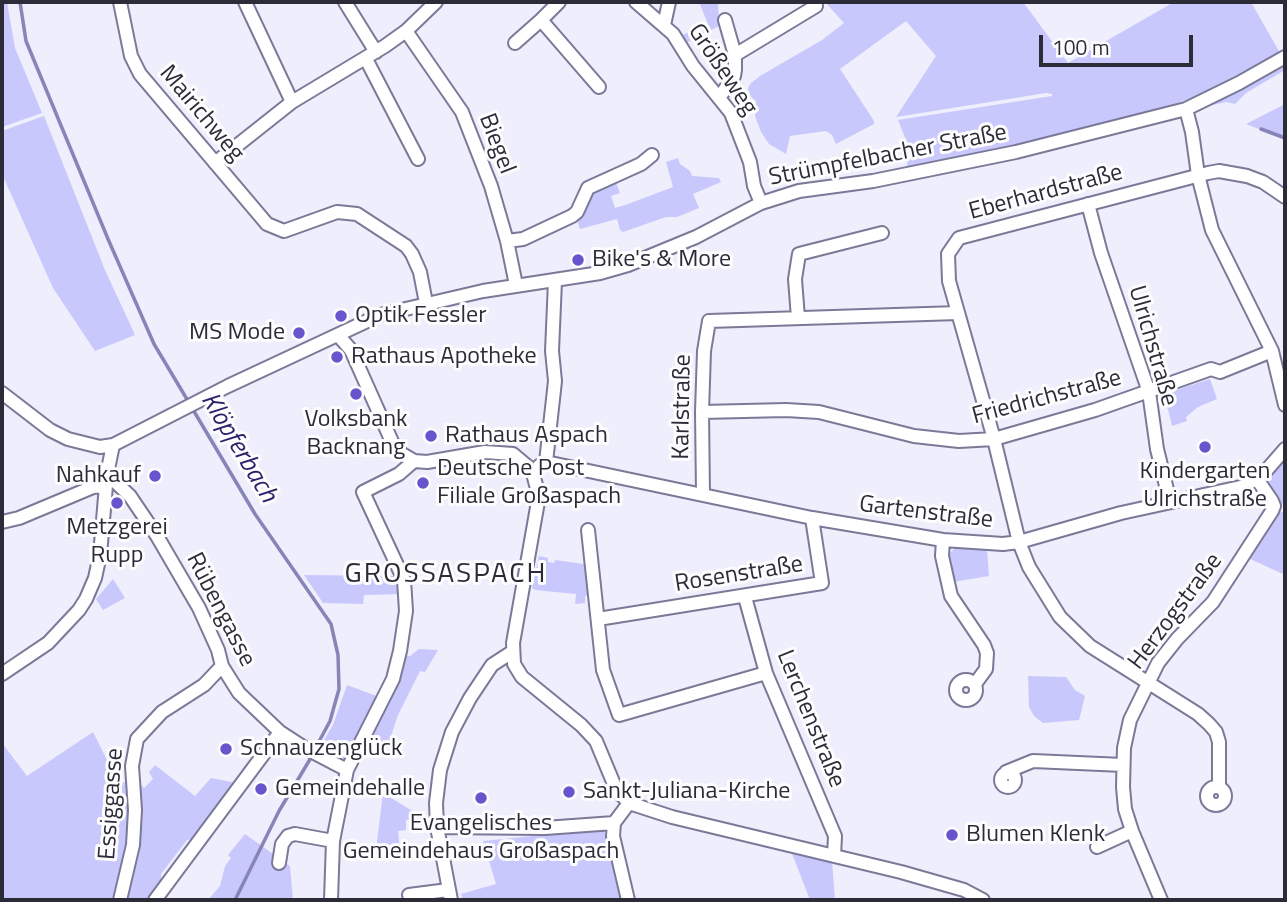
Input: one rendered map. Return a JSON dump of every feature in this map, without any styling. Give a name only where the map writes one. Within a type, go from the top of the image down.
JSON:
[{"type":"street","name":"Mairichweg","points":[[120,2],[131,56],[140,74],[267,224],[284,231],[337,212],[357,214],[406,246],[420,272],[426,303]]},
{"type":"street","points":[[245,2],[292,102]]},
{"type":"street","points":[[345,2],[418,159]]},
{"type":"street","points":[[215,163],[292,102],[371,56],[405,31],[436,2]]},
{"type":"street","points":[[515,43],[559,2]]},
{"type":"street","points":[[636,2],[664,24]]},
{"type":"street","name":"Größeweg","points":[[669,2],[664,24],[731,113],[761,203]]},
{"type":"street","points":[[735,55],[816,6]]},
{"type":"street","points":[[541,20],[599,87]]},
{"type":"street","points":[[719,98],[734,76],[735,55],[726,20]]},
{"type":"street","name":"Biegel","points":[[405,31],[462,112],[491,186],[516,285]]},
{"type":"street","name":"Strümpfelbacher Straße","points":[[113,445],[191,404],[380,315],[516,285],[600,273],[667,251],[761,203],[799,191],[873,181],[1016,152],[1186,109],[1285,57]]},
{"type":"street","points":[[1186,109],[1198,175],[1212,230],[1272,351],[1283,384],[1285,405]]},
{"type":"street","points":[[507,241],[523,239],[572,216],[577,212],[588,188],[641,164],[652,155]]},
{"type":"street","name":"Eberhardstraße","points":[[1219,787],[1220,754],[1216,732],[1198,714],[1090,646],[1060,617],[1029,567],[1019,542],[994,439],[949,281],[948,254],[958,238],[1219,171],[1263,182],[1285,197]]},
{"type":"street","name":"Ulrichstraße","points":[[1088,204],[1101,253],[1149,392],[1157,449],[1170,502]]},
{"type":"street","points":[[882,233],[799,254],[795,279],[798,317],[958,313]]},
{"type":"street","points":[[532,470],[546,462],[555,381],[552,351],[555,281]]},
{"type":"street","name":"Karlstraße","points":[[703,494],[704,351],[709,321],[798,317]]},
{"type":"street","points":[[338,335],[351,350],[393,444],[402,454],[414,461],[441,461],[485,452],[499,452],[513,454],[532,470],[539,496],[512,652],[514,664],[522,677],[581,725],[596,741],[616,789],[629,803],[672,817],[964,890],[984,900]]},
{"type":"street","name":"Friedrichstraße","points":[[702,412],[808,411],[914,436],[959,441],[994,439],[1149,392],[1211,369],[1220,372],[1272,351]]},
{"type":"street","points":[[2,393],[50,430],[86,444],[100,447],[113,445],[100,555],[86,599],[48,643],[2,674]]},
{"type":"street","name":"Gartenstraße","points":[[546,462],[812,517],[943,540],[1003,544],[1019,542],[1121,513],[1245,486],[1278,460],[1285,449]]},
{"type":"street","points":[[331,900],[333,841],[347,770],[393,679],[406,611],[404,580],[363,492],[399,474],[414,461]]},
{"type":"street","name":"Herzogstraße","points":[[1161,900],[1125,809],[1124,748],[1130,720],[1158,663],[1220,594],[1272,512],[1272,501],[1257,479]]},
{"type":"street","points":[[2,522],[19,518],[107,480]]},
{"type":"street","name":"Rübengasse","points":[[107,480],[130,496],[157,536],[199,608],[218,650],[222,666],[239,693],[280,732],[347,770]]},
{"type":"street","name":"Rosenstraße","points":[[597,619],[822,583],[812,517]]},
{"type":"street","points":[[588,530],[603,670],[619,715],[766,673]]},
{"type":"street","points":[[943,540],[942,556],[951,596],[987,653],[986,669],[975,684]]},
{"type":"street","name":"Lerchenstraße","points":[[744,597],[766,673],[835,836],[834,856]]},
{"type":"street","points":[[409,895],[449,895],[437,827],[436,803],[440,770],[452,732],[492,665],[512,652]]},
{"type":"street","name":"Essiggasse","points":[[120,900],[133,845],[135,810],[132,766],[137,739],[162,712],[204,685],[222,666]]},
{"type":"street","points":[[155,900],[280,732]]},
{"type":"street","points":[[1006,772],[1033,761],[1124,765]]},
{"type":"street","points":[[628,900],[614,847],[614,823],[629,803]]},
{"type":"street","points":[[437,827],[545,828],[614,823]]},
{"type":"street","points":[[1097,847],[1132,831]]},
{"type":"street","points":[[279,863],[282,845],[288,836],[295,834],[333,841]]},
{"type":"shaded area","points":[[2,2],[7,2],[15,48],[42,113],[2,127]]},
{"type":"shaded area","points":[[699,2],[718,2],[719,26],[686,43],[682,35],[708,24]]},
{"type":"shaded area","points":[[825,2],[1023,2],[1068,63],[1174,2],[1251,2],[1280,53],[1195,96],[1154,113],[907,171],[908,145],[898,120],[1052,94],[896,117],[936,56],[906,21],[840,69],[874,124],[836,144],[832,135],[826,131],[790,136],[786,154],[769,144],[761,132],[755,116],[756,101],[748,89],[760,76],[822,40],[844,23]]},
{"type":"shaded area","points":[[1285,62],[1285,70],[1246,93],[1235,104],[1227,102],[1207,106]]},
{"type":"shaded area","points":[[1285,104],[1285,139],[1246,124]]},
{"type":"shaded area","points":[[44,116],[105,270],[135,335],[95,351],[53,288],[2,174],[2,131]]},
{"type":"shaded area","points":[[678,158],[680,164],[690,171],[692,176],[719,178],[721,182],[693,194],[699,208],[623,232],[617,219],[580,229],[576,217],[593,188],[615,180],[620,193],[611,196],[615,208],[628,204],[673,187],[666,162]]},
{"type":"shaded area","points":[[1210,379],[1217,399],[1198,407],[1186,417],[1187,421],[1172,426],[1168,409],[1162,403],[1164,394]]},
{"type":"shaded area","points":[[1283,460],[1285,504],[1276,503],[1265,484]]},
{"type":"shaded area","points":[[1277,511],[1285,513],[1285,575],[1248,558]]},
{"type":"shaded area","points":[[956,547],[987,550],[989,576],[953,582],[949,554]]},
{"type":"shaded area","points":[[539,556],[548,558],[548,562],[554,563],[555,560],[591,565],[593,597],[585,596],[585,603],[575,604],[576,594],[532,588]]},
{"type":"shaded area","points":[[304,575],[395,576],[401,580],[402,594],[364,595],[363,604],[323,603]]},
{"type":"shaded area","points":[[113,579],[125,598],[103,610],[96,599]]},
{"type":"shaded area","points":[[419,649],[438,650],[425,672],[420,671],[398,715],[388,745],[381,753],[362,746],[403,655],[410,656]]},
{"type":"shaded area","points":[[1028,676],[1066,677],[1075,690],[1085,696],[1079,720],[1043,723],[1034,716],[1029,707]]},
{"type":"shaded area","points":[[347,685],[382,698],[344,759],[318,750],[333,725]]},
{"type":"shaded area","points":[[93,732],[118,782],[130,783],[129,841],[117,900],[2,900],[2,743],[27,776]]},
{"type":"shaded area","points":[[155,765],[195,796],[211,778],[237,783],[195,839],[187,840],[161,874],[162,883],[148,900],[123,900],[137,781],[144,788],[153,779],[149,772]]},
{"type":"shaded area","points":[[383,793],[419,815],[418,819],[406,820],[406,830],[398,831],[400,850],[393,850],[393,857],[375,857]]},
{"type":"shaded area","points":[[604,829],[620,900],[463,900],[461,894],[496,884],[483,841]]},
{"type":"shaded area","points":[[245,834],[290,866],[293,900],[208,900],[220,886],[225,866],[231,858],[228,855]]},
{"type":"shaded area","points":[[791,851],[832,861],[835,900],[810,900]]},
{"type":"waterway","name":"Klöpferbach","points":[[20,2],[26,41],[108,239],[154,344],[188,401]]},
{"type":"waterway","points":[[1261,129],[1285,138]]},
{"type":"waterway","name":"Klöpferbach","points":[[192,408],[255,514],[331,624],[338,655],[339,689],[330,721],[315,749]]},
{"type":"waterway","name":"Klöpferbach","points":[[235,900],[279,811],[312,756]]},
{"type":"place","name":"Bike's & More","points":[[578,260]]},
{"type":"place","name":"Optik Fessler","points":[[341,316]]},
{"type":"place","name":"MS Mode","points":[[299,333]]},
{"type":"place","name":"Rathaus Apotheke","points":[[337,357]]},
{"type":"place","name":"Volksbank Backnang","points":[[356,394]]},
{"type":"place","name":"Rathaus Aspach","points":[[431,436]]},
{"type":"place","name":"Kindergarten Ulrichstraße","points":[[1205,447]]},
{"type":"place","name":"Nahkauf","points":[[155,476]]},
{"type":"place","name":"Deutsche Post Filiale Großaspach","points":[[423,483]]},
{"type":"place","name":"Metzgerei Rupp","points":[[117,503]]},
{"type":"place","name":"Schnauzenglück","points":[[226,749]]},
{"type":"place","name":"Gemeindehalle","points":[[261,789]]},
{"type":"place","name":"Sankt-Juliana-Kirche","points":[[569,792]]},
{"type":"place","name":"Evangelisches Gemeindehaus Großaspach","points":[[481,798]]},
{"type":"place","name":"Blumen Klenk","points":[[952,835]]},
{"type":"district","name":"GROSSASPACH","points":[[446,575]]}]
